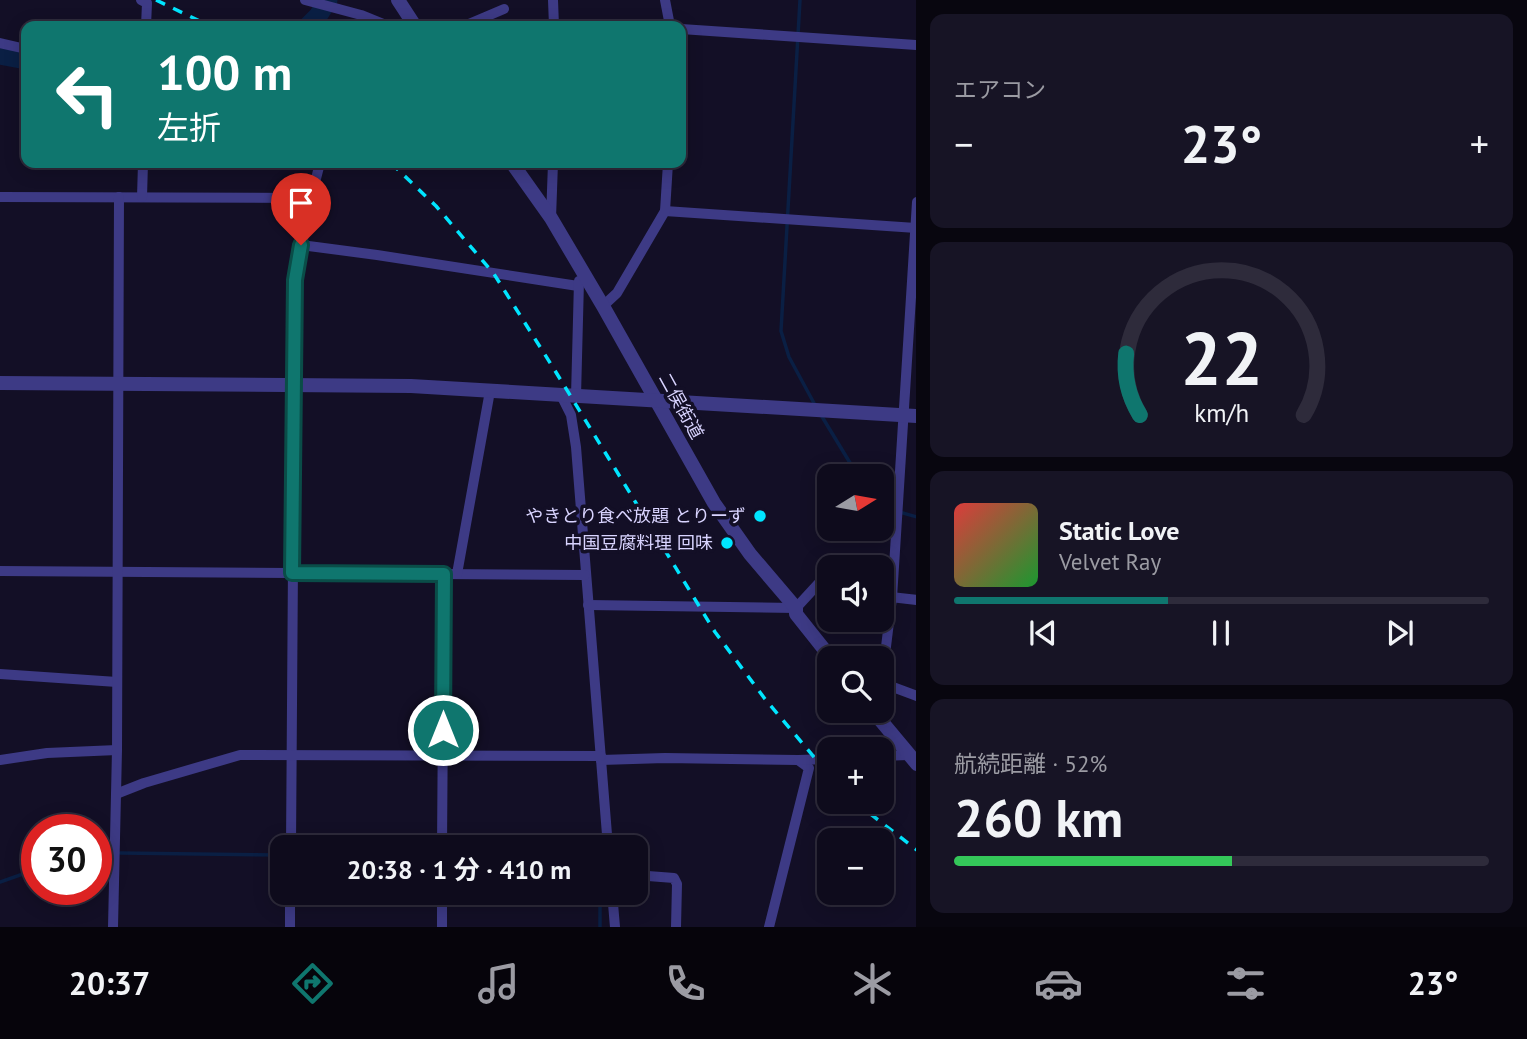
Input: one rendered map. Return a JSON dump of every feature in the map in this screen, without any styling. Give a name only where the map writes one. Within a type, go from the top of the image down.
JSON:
[{"type":"street","points":[[141,0],[147,3],[146,21]]},
{"type":"street","points":[[305,0],[326,5],[359,21]]},
{"type":"street","points":[[398,0],[412,21]]},
{"type":"street","points":[[553,0],[554,21]]},
{"type":"street","points":[[665,0],[669,21]]},
{"type":"street","points":[[476,21],[505,9]]},
{"type":"street","points":[[686,29],[916,45]]},
{"type":"street","points":[[0,43],[21,48]]},
{"type":"street","points":[[142,197],[143,168]]},
{"type":"street","points":[[291,835],[295,280],[319,168]]},
{"type":"street","name":"二俣街道","points":[[516,168],[551,218],[714,503],[750,554],[796,608],[796,614],[821,646]]},
{"type":"street","points":[[551,218],[553,168]]},
{"type":"street","points":[[603,306],[617,293],[665,211],[668,168]]},
{"type":"street","points":[[0,197],[311,198]]},
{"type":"street","points":[[113,927],[117,750],[119,197]]},
{"type":"street","points":[[893,555],[910,415],[916,202]]},
{"type":"street","points":[[665,211],[915,228]]},
{"type":"street","points":[[301,245],[578,286]]},
{"type":"street","points":[[581,271],[569,396],[576,447],[607,835]]},
{"type":"street","points":[[0,383],[411,386],[910,415]]},
{"type":"street","points":[[457,574],[490,391]]},
{"type":"street","points":[[0,571],[585,575]]},
{"type":"street","points":[[442,835],[444,574]]},
{"type":"street","points":[[588,605],[796,608],[817,585]]},
{"type":"street","points":[[894,598],[916,600]]},
{"type":"street","points":[[0,674],[117,682]]},
{"type":"street","points":[[894,686],[916,696]]},
{"type":"street","points":[[883,723],[912,759]]},
{"type":"street","points":[[0,760],[47,753],[117,750]]},
{"type":"street","points":[[116,794],[240,755],[817,759]]},
{"type":"street","points":[[894,757],[912,759]]},
{"type":"street","points":[[769,927],[809,768],[799,760]]},
{"type":"street","points":[[648,876],[674,878],[677,884],[676,927]]},
{"type":"street","points":[[290,905],[290,927]]},
{"type":"street","points":[[442,905],[442,927]]},
{"type":"street","points":[[613,905],[615,927]]},
{"type":"waterway","points":[[313,21],[328,0]]},
{"type":"waterway","points":[[800,0],[781,331],[789,357],[815,405]]},
{"type":"waterway","points":[[0,55],[21,59]]},
{"type":"waterway","points":[[821,415],[851,464]]},
{"type":"waterway","points":[[894,510],[916,517]]},
{"type":"waterway","points":[[120,853],[270,855]]},
{"type":"waterway","points":[[0,882],[21,875]]},
{"type":"waterway","points":[[600,905],[600,927]]},
{"type":"railway","points":[[156,0],[200,21]]},
{"type":"railway","points":[[396,168],[436,206],[494,274],[715,632],[765,699],[817,761]]},
{"type":"railway","points":[[870,814],[916,849]]},
{"type":"place","name":"やきとり食べ放題 とりーず","points":[[760,516]]},
{"type":"place","name":"中国豆腐料理 回味","points":[[727,543]]},
{"type":"route","points":[[301,245],[295,280],[292,573],[444,574],[443,730]]}]
